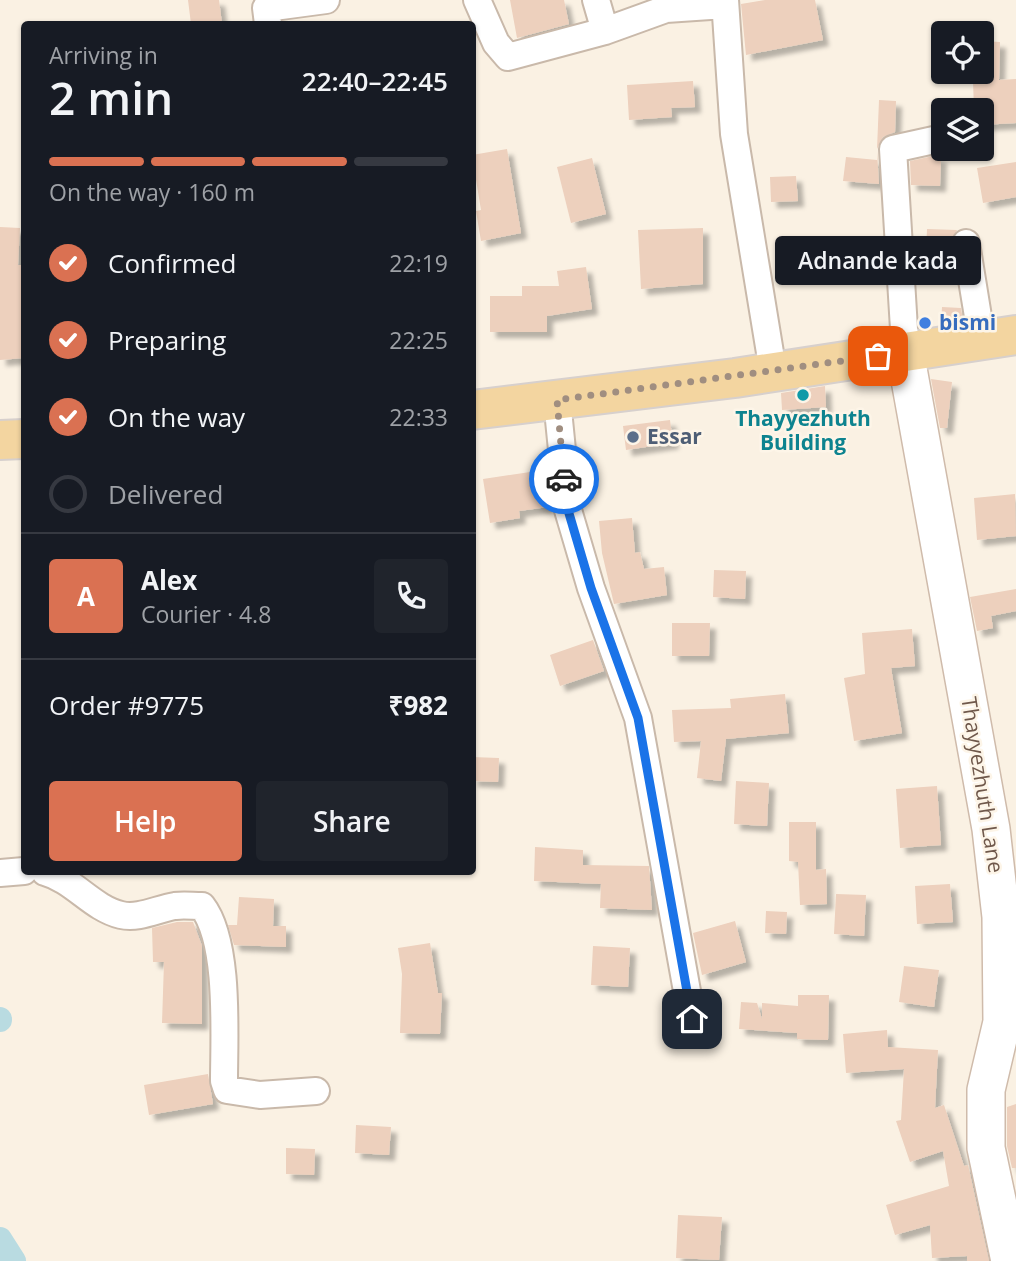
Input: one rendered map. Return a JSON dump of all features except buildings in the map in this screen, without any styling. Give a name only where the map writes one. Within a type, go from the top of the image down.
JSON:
[{"type":"main road","points":[[476,410],[999,338]]},
{"type":"main road","points":[[0,440],[21,439]]},
{"type":"street","points":[[267,11],[326,0]]},
{"type":"street","points":[[477,0],[496,43],[508,57],[605,31],[666,9],[725,3],[734,134],[773,371]]},
{"type":"street","points":[[596,0],[605,31]]},
{"type":"street","points":[[907,352],[893,149],[931,141]]},
{"type":"street","points":[[966,243],[999,338]]},
{"type":"street","name":"Thayyezhuth Lane","points":[[907,352],[1009,940],[1002,1022],[986,1090],[986,1148],[1010,1261]]},
{"type":"street","points":[[557,400],[568,510],[591,588],[638,718],[692,1019]]},
{"type":"street","points":[[0,873],[21,871]]},
{"type":"street","points":[[56,875],[100,906],[122,915],[150,913],[175,906],[202,906],[213,927],[225,999],[227,1090],[260,1094],[316,1091]]},
{"type":"waterway","points":[[0,1239],[14,1261]]},
{"type":"way so far","points":[[564,479],[557,400],[735,378],[878,356]]},
{"type":"place","name":"bismi","points":[[925,323]]},
{"type":"place","name":"Adnande kada","points":[[878,356]]},
{"type":"place","name":"Thayyezhuth Building","points":[[803,395]]},
{"type":"place","name":"Essar","points":[[633,437]]},
{"type":"route","points":[[564,479],[568,510],[591,588],[638,718],[692,1019]]}]
